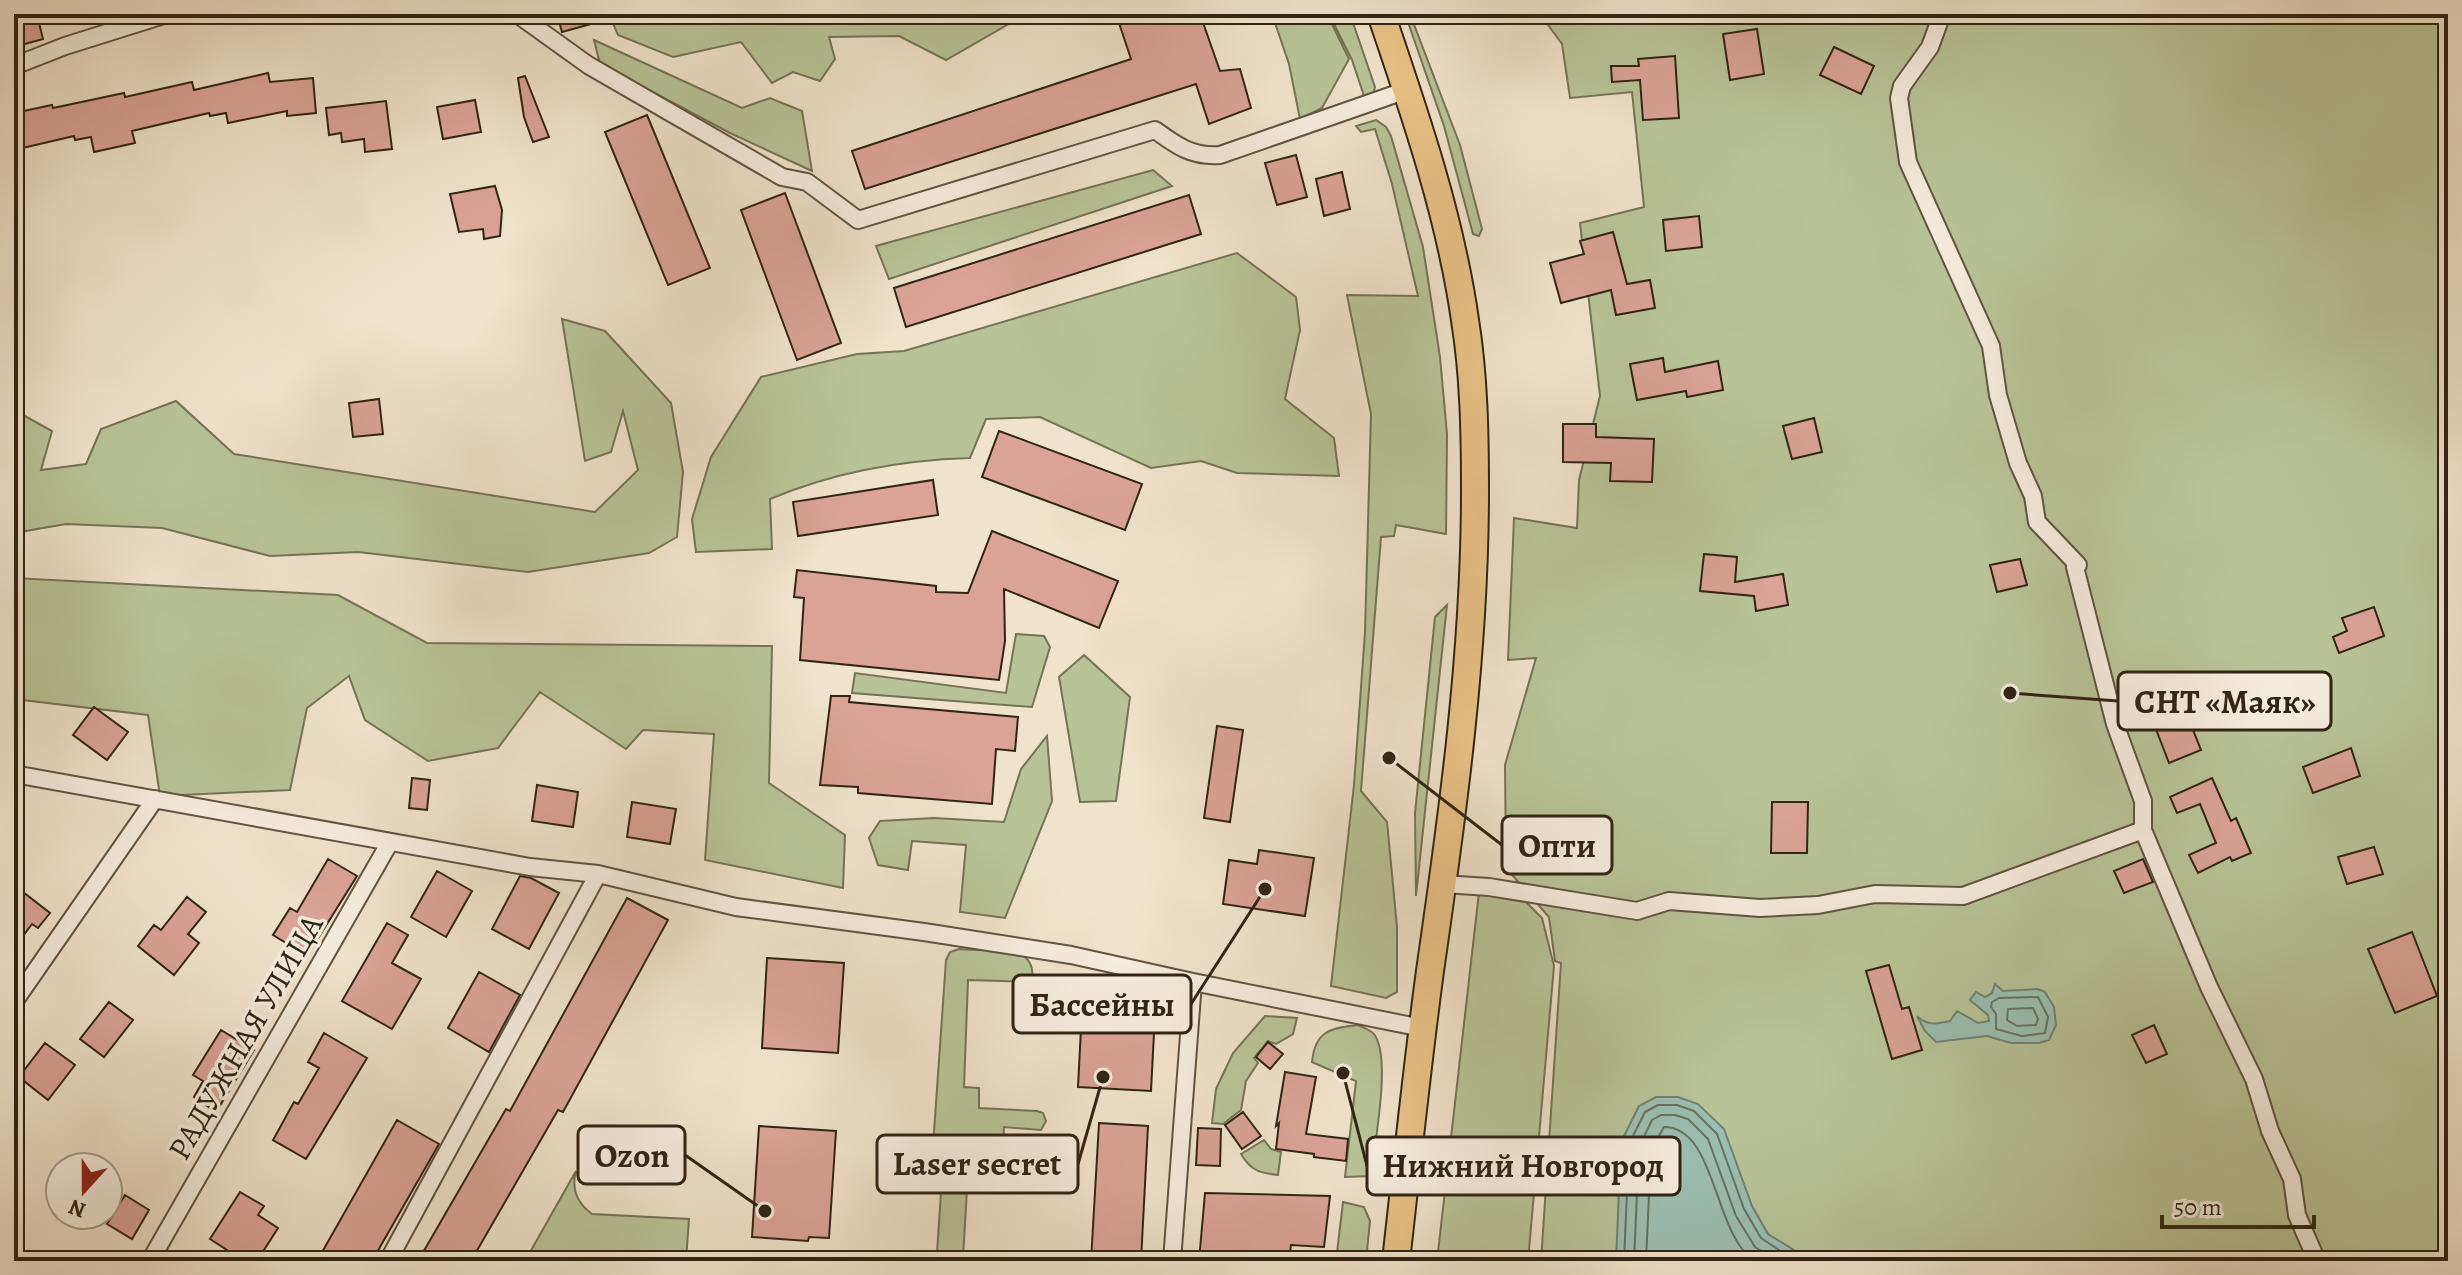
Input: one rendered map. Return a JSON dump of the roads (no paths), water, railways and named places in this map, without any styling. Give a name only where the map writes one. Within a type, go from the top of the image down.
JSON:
[{"type":"main road","points":[[1381,14],[1445,218],[1465,320],[1475,441],[1471,633],[1396,1261]]},
{"type":"street","points":[[14,66],[65,46],[167,14]]},
{"type":"street","points":[[517,14],[588,65],[782,177],[807,182],[858,220],[1155,130],[1187,152],[1202,156],[1220,155],[1407,90]]},
{"type":"street","points":[[1942,14],[1930,47],[1902,86],[1899,98],[1908,162],[1991,346],[1998,395],[2018,463],[2033,496],[2037,522],[2078,565],[2075,567],[2115,724],[2143,801],[2143,830],[2209,987],[2254,1079],[2270,1131],[2292,1179],[2297,1215],[2317,1261]]},
{"type":"street","points":[[14,774],[530,867],[598,874],[727,906],[1071,955],[1422,1028]]},
{"type":"street","points":[[14,1002],[155,799]]},
{"type":"street","points":[[1443,884],[1489,887],[1637,911],[1669,901],[1760,908],[1818,905],[1875,894],[1963,896],[2143,830]]},
{"type":"street","name":"РАДУЖНАЯ УЛИЦА","points":[[150,1261],[390,842]]},
{"type":"street","points":[[388,1261],[598,874]]},
{"type":"street","points":[[1172,1261],[1193,982]]},
{"type":"water","points":[[1995,984],[2003,991],[2038,989],[2045,992],[2054,1007],[2056,1025],[2049,1040],[2011,1043],[1987,1036],[1936,1042],[1925,1031],[1917,1016],[1928,1023],[1941,1023],[1950,1021],[1957,1011],[1978,1023],[1989,1021],[1988,1015],[1970,1000],[1976,992],[1985,997],[1992,993]]},
{"type":"water","points":[[1656,1097],[1678,1097],[1698,1104],[1724,1129],[1752,1206],[1768,1234],[1794,1250],[1801,1261],[1616,1261],[1621,1142],[1639,1106]]},
{"type":"place","name":"СНТ «Маяк»","points":[[2010,693]]},
{"type":"place","name":"Опти","points":[[1389,758]]},
{"type":"place","name":"Бассейны","points":[[1265,889]]},
{"type":"place","name":"Нижний Новгород","points":[[1343,1073]]},
{"type":"place","name":"Laser secret","points":[[1103,1077]]},
{"type":"place","name":"Ozon","points":[[765,1211]]}]
